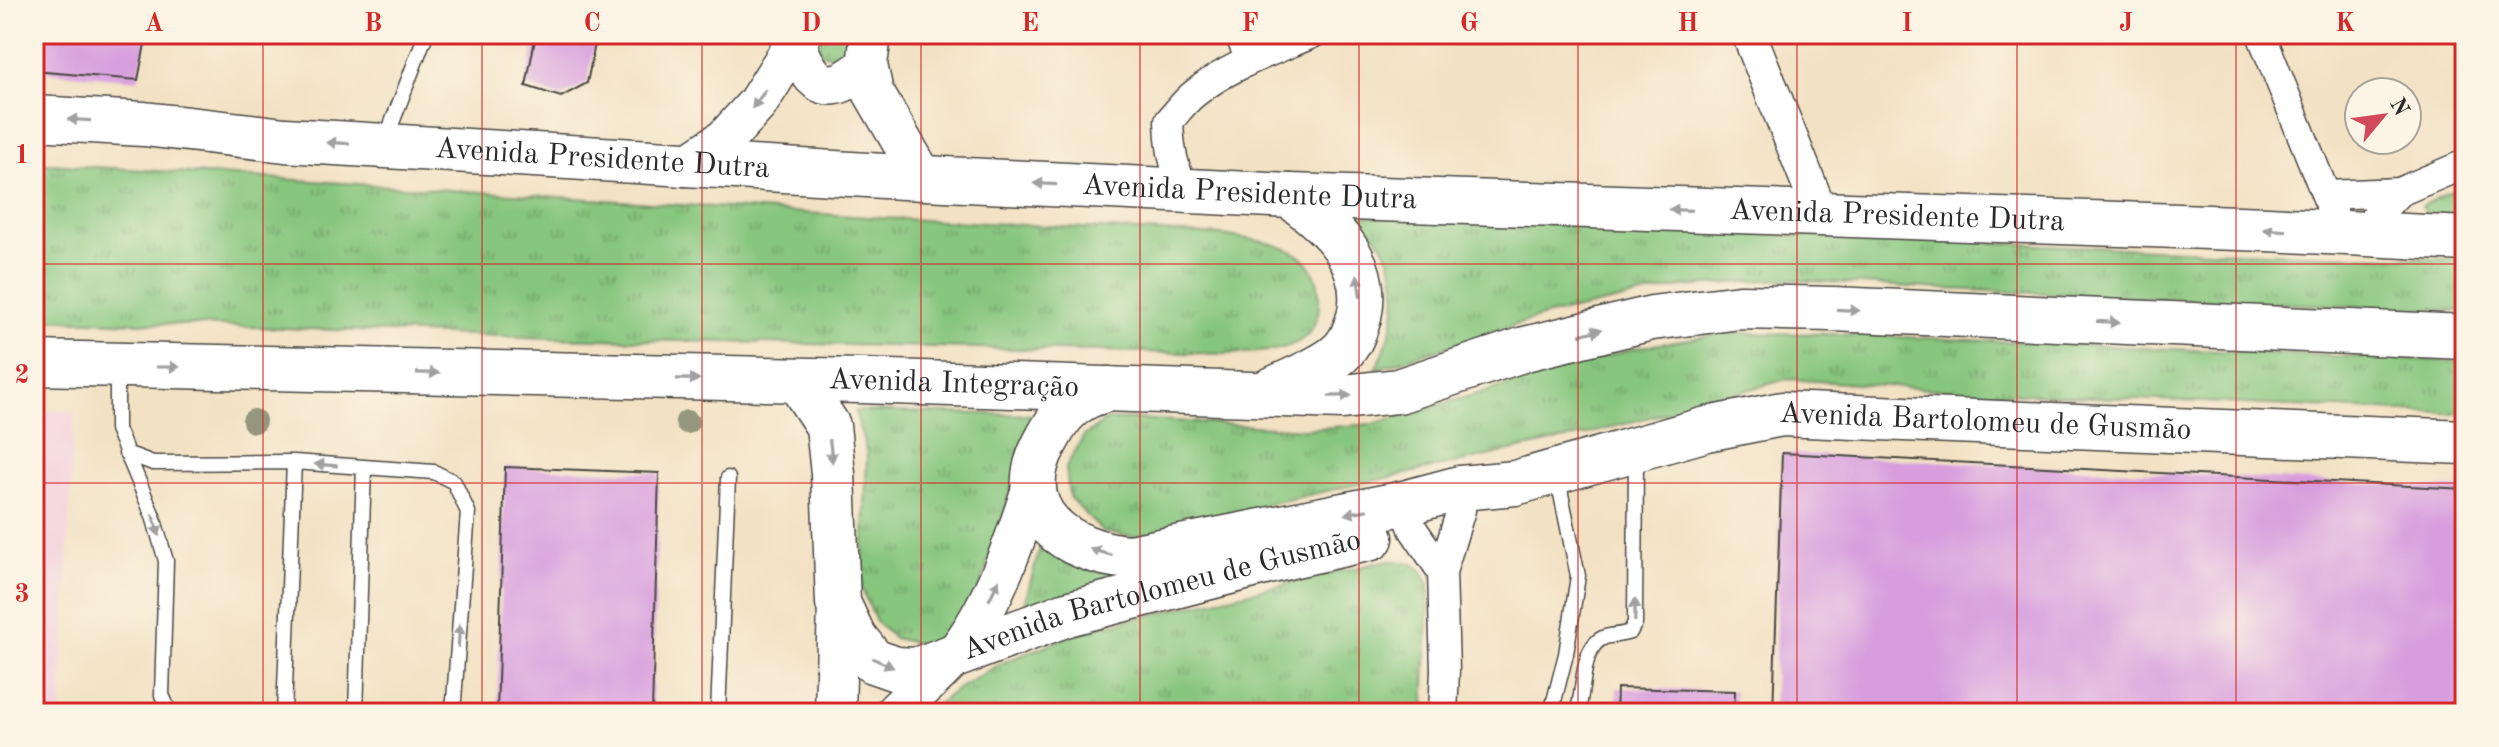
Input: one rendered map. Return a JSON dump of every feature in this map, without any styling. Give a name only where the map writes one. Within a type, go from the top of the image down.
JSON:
[{"type":"main road","points":[[796,38],[804,65],[812,75],[830,85],[850,81],[869,50]]},
{"type":"main road","points":[[685,166],[725,139],[757,104],[796,38]]},
{"type":"main road","points":[[869,50],[873,92],[922,176]]},
{"type":"main road","name":"Avenida Presidente Dutra","points":[[34,118],[144,124],[285,140],[685,166],[1290,196],[1821,214],[2342,221],[2465,239]]},
{"type":"main road","points":[[1262,395],[1333,359],[1348,345],[1355,333],[1362,304],[1357,270],[1344,245],[1324,220],[1290,196]]},
{"type":"main road","points":[[895,713],[954,656],[985,606],[1008,560],[1032,489],[1036,460],[1057,421],[1078,401],[1108,389],[1343,397],[1398,391],[1525,349],[1595,331],[1652,318],[1740,307],[2465,337]]},
{"type":"main road","points":[[34,363],[799,382],[828,426],[838,603],[835,713]]},
{"type":"main road","name":"Avenida Integração","points":[[799,382],[1108,389]]},
{"type":"main road","name":"Avenida Bartolomeu de Gusmão","points":[[838,603],[854,637],[873,661],[896,669],[916,670],[1067,614],[1295,555],[1460,499],[1636,448],[1748,419],[1782,414],[2465,442]]},
{"type":"main road","name":"Avenida Bartolomeu de Gusmão","points":[[1032,489],[1046,522],[1059,533],[1104,555],[1130,557],[1408,516]]},
{"type":"street","points":[[1239,34],[1250,60]]},
{"type":"street","points":[[1185,190],[1175,172],[1170,152],[1169,121],[1194,93],[1250,60],[1312,34]]},
{"type":"street","points":[[1749,34],[1821,214]]},
{"type":"street","points":[[2261,34],[2342,221]]},
{"type":"street","points":[[2342,221],[2465,164]]},
{"type":"street","points":[[2342,221],[2399,192]]},
{"type":"street","points":[[1443,713],[1442,572],[1460,499]]},
{"type":"street","points":[[1408,516],[1442,572]]},
{"type":"lane","points":[[383,145],[426,34]]},
{"type":"lane","points":[[117,367],[117,429],[153,516],[166,561],[162,695],[172,713]]},
{"type":"lane","points":[[1577,713],[1587,654],[1596,642],[1630,632],[1635,623],[1636,448]]},
{"type":"lane","points":[[126,453],[153,463],[294,462],[434,472],[454,482],[468,512],[454,700],[450,713]]},
{"type":"lane","points":[[284,713],[294,462]]},
{"type":"lane","points":[[356,713],[364,467]]},
{"type":"lane","points":[[1551,713],[1566,654],[1578,576],[1557,471]]},
{"type":"lane","points":[[718,713],[728,478]]},
{"type":"shaded area","points":[[34,410],[74,412],[61,713],[34,713]]},
{"type":"green space","points":[[821,34],[850,34],[847,60],[818,52]]},
{"type":"green space","points":[[34,163],[883,218],[1223,235],[1273,244],[1304,259],[1317,282],[1318,313],[1313,328],[1291,345],[1260,352],[1226,354],[551,338],[34,319]]},
{"type":"green space","points":[[2465,184],[2465,214],[2426,213],[2422,206]]},
{"type":"green space","points":[[1354,216],[1502,220],[1659,231],[2465,260],[2465,311],[1779,279],[1681,287],[1544,316],[1376,369],[1392,325],[1396,293],[1394,278],[1381,243]]},
{"type":"green space","points":[[1725,333],[1834,334],[2465,362],[2465,414],[1959,391],[1787,379],[1584,435],[1263,505],[1136,537],[1103,532],[1069,497],[1066,467],[1084,436],[1106,420],[1141,419],[1304,429],[1373,424],[1636,348]]},
{"type":"green space","points":[[855,411],[1035,415],[969,621],[928,646],[894,638],[876,622],[862,589],[867,454]]},
{"type":"green space","points":[[1041,544],[1133,577],[1022,613]]},
{"type":"green space","points":[[1385,561],[1413,564],[1429,585],[1424,713],[926,713],[953,692],[1002,663],[1085,630]]},
{"type":"building","points":[[34,34],[147,34],[138,80],[34,71]]},
{"type":"building","points":[[536,34],[597,34],[587,83],[561,97],[526,86]]},
{"type":"building","points":[[1782,453],[2465,489],[2465,713],[1773,713]]},
{"type":"building","points":[[505,467],[659,473],[652,713],[497,713]]},
{"type":"building","points":[[1617,688],[1735,691],[1734,713],[1616,713]]}]
